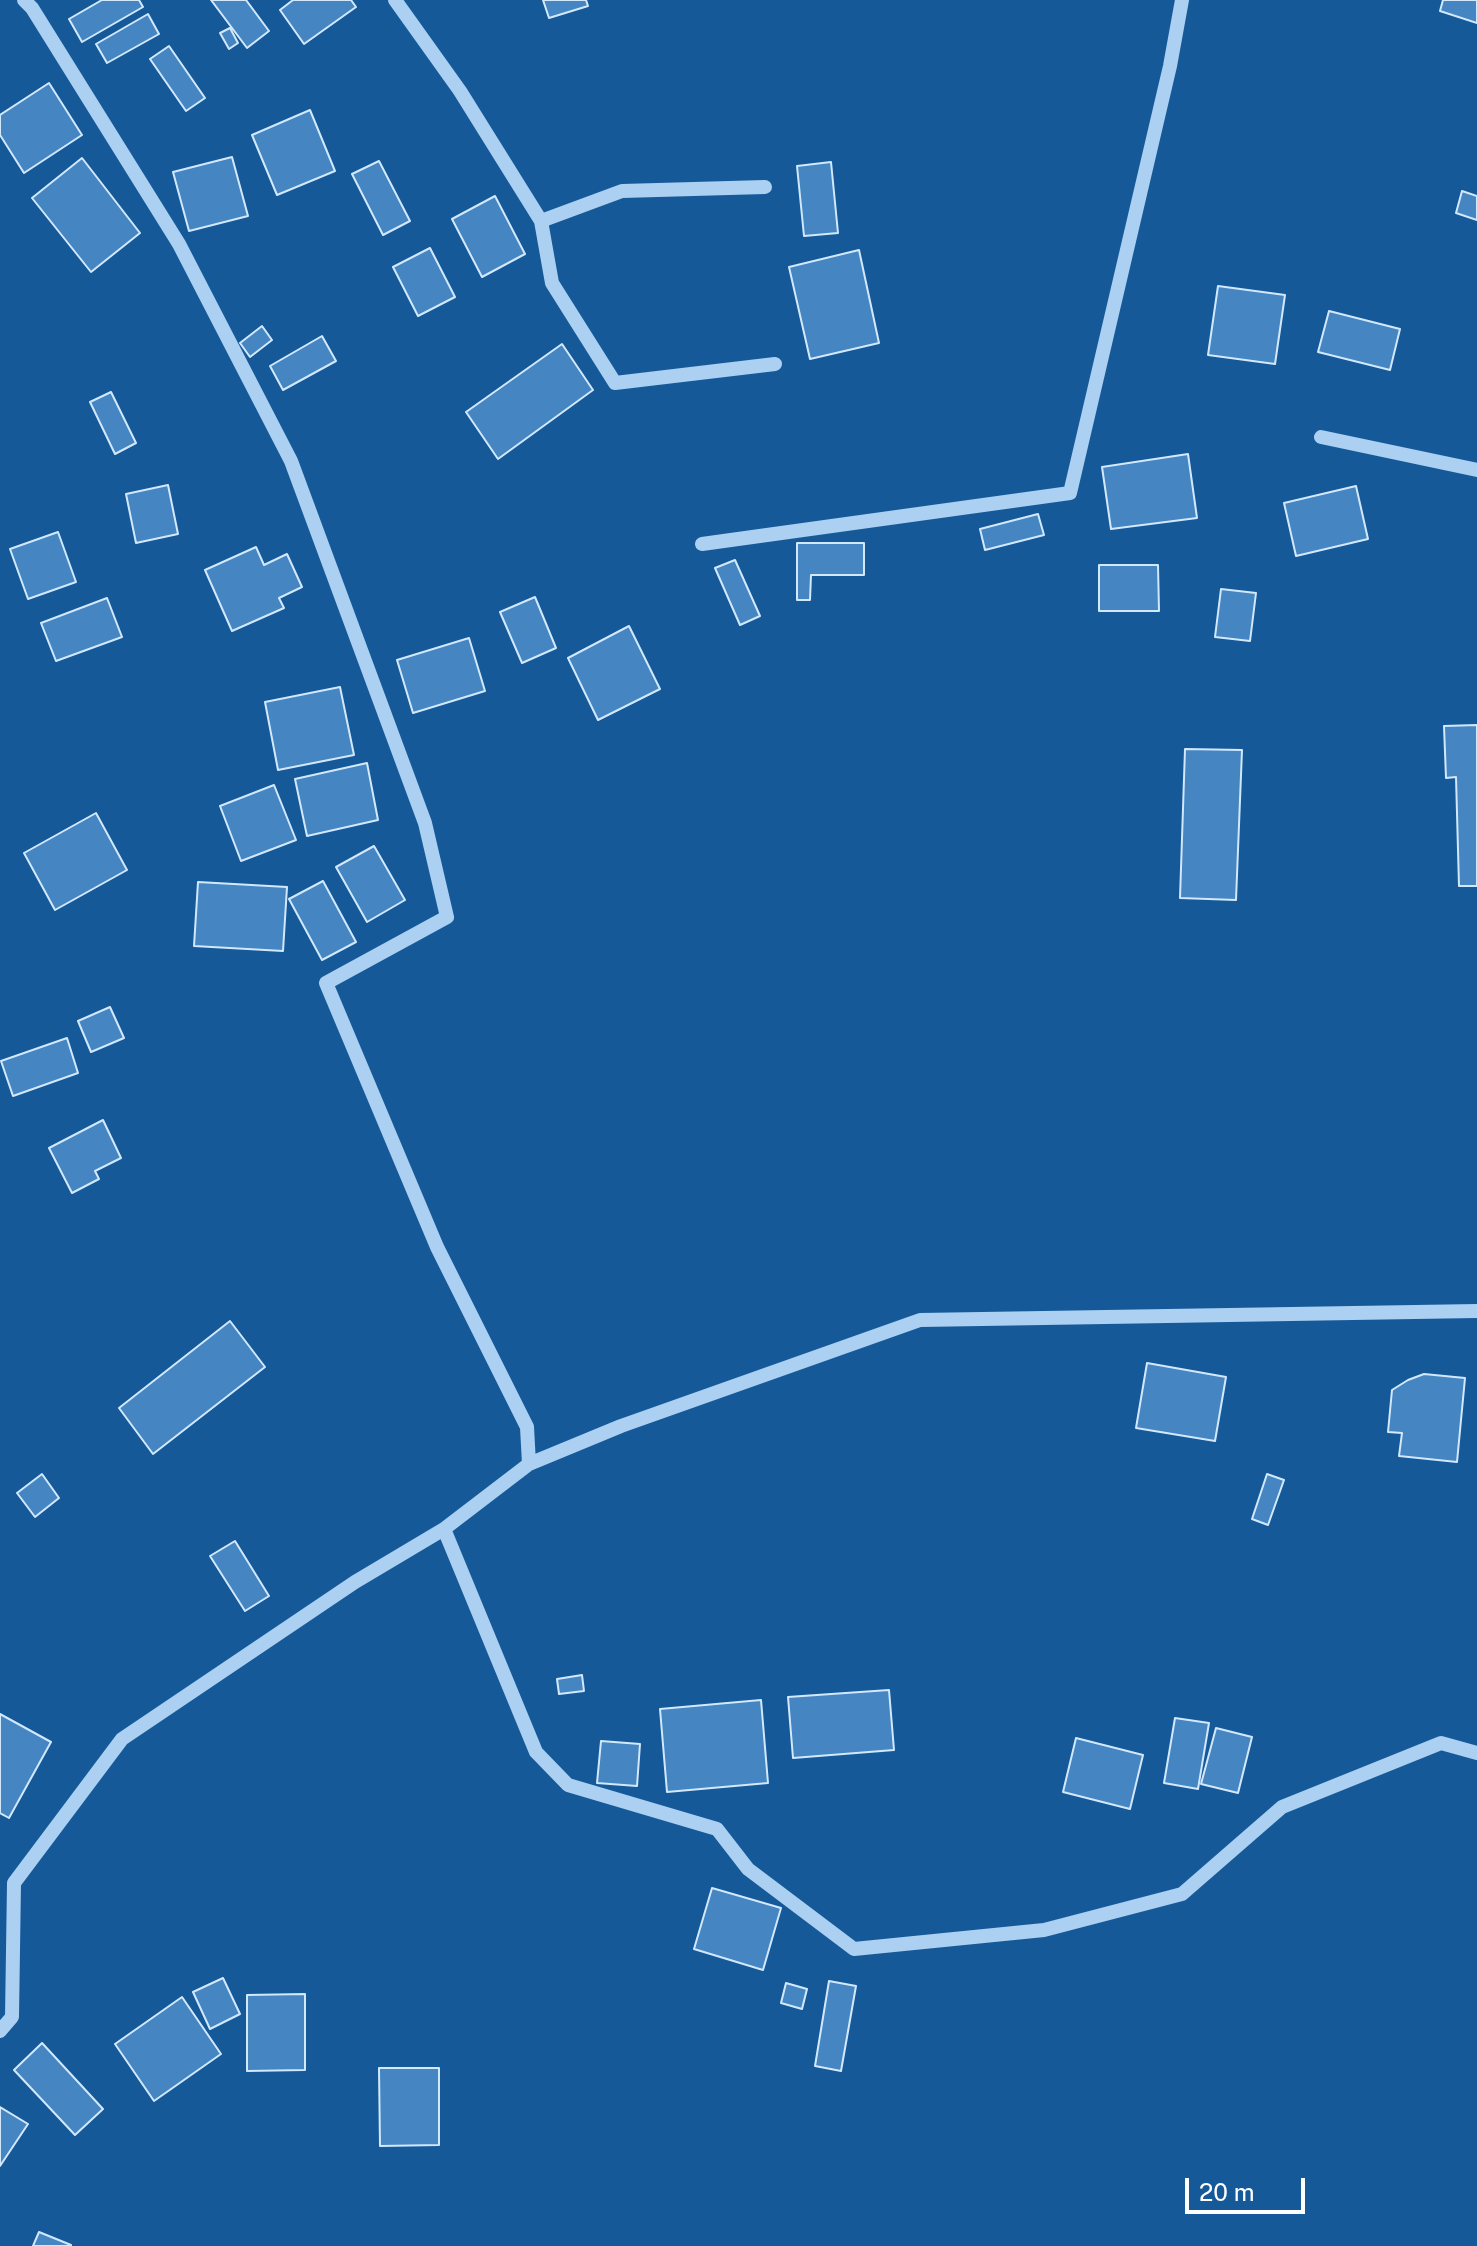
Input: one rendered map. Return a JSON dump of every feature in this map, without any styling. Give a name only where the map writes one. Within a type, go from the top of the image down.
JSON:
[{"type":"street","points":[[24,0],[32,8],[179,244],[291,461],[425,823],[447,917],[326,983],[437,1247],[527,1427],[529,1464]]},
{"type":"street","points":[[395,0],[460,91],[541,221],[552,283],[615,383],[775,364]]},
{"type":"street","points":[[702,544],[1070,493],[1170,66],[1182,0]]},
{"type":"street","points":[[541,221],[622,191],[765,187]]},
{"type":"street","points":[[1321,437],[1477,470]]},
{"type":"street","points":[[0,2031],[12,2017],[14,1883],[122,1739],[355,1582],[444,1529],[529,1464],[621,1426],[920,1320],[1477,1311]]},
{"type":"street","points":[[444,1529],[536,1752],[568,1785],[717,1829],[748,1869],[854,1949],[1044,1930],[1182,1894],[1282,1807],[1441,1743],[1477,1753]]},
{"type":"building","points":[[102,0],[139,0],[143,7],[82,42],[69,19]]},
{"type":"building","points":[[211,0],[246,0],[269,31],[247,48]]},
{"type":"building","points":[[293,0],[351,0],[356,7],[304,44],[280,10]]},
{"type":"building","points":[[543,0],[586,0],[588,6],[549,18]]},
{"type":"building","points":[[1443,0],[1477,0],[1477,23],[1440,11]]},
{"type":"building","points":[[148,14],[159,34],[107,63],[96,44]]},
{"type":"building","points":[[230,28],[238,43],[229,49],[220,33]]},
{"type":"building","points":[[169,46],[205,98],[186,111],[150,59]]},
{"type":"building","points":[[49,83],[82,135],[24,173],[0,135],[0,115]]},
{"type":"building","points":[[310,110],[335,171],[277,195],[252,135]]},
{"type":"building","points":[[232,157],[248,216],[189,231],[173,172]]},
{"type":"building","points":[[82,158],[140,233],[91,272],[32,198]]},
{"type":"building","points":[[379,161],[410,221],[383,235],[352,174]]},
{"type":"building","points":[[831,162],[838,233],[804,236],[797,166]]},
{"type":"building","points":[[1462,191],[1477,196],[1477,220],[1456,213]]},
{"type":"building","points":[[495,196],[525,254],[482,277],[452,219]]},
{"type":"building","points":[[430,248],[455,297],[418,316],[393,267]]},
{"type":"building","points":[[859,250],[879,343],[810,359],[789,267]]},
{"type":"building","points":[[1218,286],[1285,295],[1275,364],[1208,355]]},
{"type":"building","points":[[1329,311],[1400,329],[1390,370],[1318,352]]},
{"type":"building","points":[[262,326],[272,340],[250,357],[240,343]]},
{"type":"building","points":[[322,336],[336,361],[283,390],[270,366]]},
{"type":"building","points":[[562,344],[593,390],[498,459],[466,412]]},
{"type":"building","points":[[111,392],[136,443],[115,454],[90,402]]},
{"type":"building","points":[[1188,454],[1197,518],[1111,529],[1102,467]]},
{"type":"building","points":[[168,485],[178,534],[136,543],[126,494]]},
{"type":"building","points":[[1356,486],[1368,539],[1296,556],[1284,503]]},
{"type":"building","points":[[1038,514],[1044,535],[985,550],[980,529]]},
{"type":"building","points":[[58,532],[76,582],[28,599],[10,549]]},
{"type":"building","points":[[797,543],[864,543],[864,575],[811,575],[810,600],[797,600]]},
{"type":"building","points":[[256,547],[264,565],[287,554],[302,587],[279,598],[284,608],[232,631],[205,570]]},
{"type":"building","points":[[735,560],[760,616],[740,625],[715,568]]},
{"type":"building","points":[[1099,565],[1158,565],[1159,611],[1099,611]]},
{"type":"building","points":[[1221,589],[1256,593],[1250,641],[1215,637]]},
{"type":"building","points":[[535,597],[556,648],[522,663],[500,612]]},
{"type":"building","points":[[107,598],[122,637],[56,661],[41,623]]},
{"type":"building","points":[[629,626],[660,689],[598,720],[568,658]]},
{"type":"building","points":[[469,638],[485,691],[413,713],[397,660]]},
{"type":"building","points":[[340,687],[354,755],[278,770],[265,702]]},
{"type":"building","points":[[1477,725],[1477,886],[1459,886],[1456,777],[1446,778],[1444,726]]},
{"type":"building","points":[[1185,749],[1242,750],[1236,900],[1180,898]]},
{"type":"building","points":[[367,763],[378,820],[307,836],[295,779]]},
{"type":"building","points":[[274,785],[296,840],[241,861],[220,806]]},
{"type":"building","points":[[96,813],[127,870],[55,910],[24,853]]},
{"type":"building","points":[[374,846],[405,900],[367,922],[336,867]]},
{"type":"building","points":[[323,881],[356,942],[322,960],[289,899]]},
{"type":"building","points":[[198,882],[287,887],[283,951],[194,946]]},
{"type":"building","points":[[110,1007],[124,1038],[91,1052],[78,1021]]},
{"type":"building","points":[[67,1038],[78,1073],[13,1096],[1,1061]]},
{"type":"building","points":[[103,1120],[121,1158],[95,1171],[99,1179],[72,1193],[49,1148]]},
{"type":"building","points":[[230,1321],[265,1367],[153,1454],[119,1408]]},
{"type":"building","points":[[1147,1363],[1226,1377],[1215,1441],[1136,1428]]},
{"type":"building","points":[[1424,1374],[1465,1378],[1457,1462],[1399,1456],[1402,1433],[1388,1432],[1392,1390]]},
{"type":"building","points":[[42,1474],[59,1498],[35,1517],[17,1493]]},
{"type":"building","points":[[1267,1474],[1284,1480],[1268,1525],[1252,1519]]},
{"type":"building","points":[[235,1541],[269,1596],[245,1611],[210,1556]]},
{"type":"building","points":[[582,1675],[584,1691],[559,1694],[557,1679]]},
{"type":"building","points":[[889,1690],[894,1750],[793,1758],[788,1697]]},
{"type":"building","points":[[761,1700],[768,1783],[667,1792],[660,1709]]},
{"type":"building","points":[[0,1714],[51,1742],[9,1818],[0,1813]]},
{"type":"building","points":[[1175,1718],[1209,1723],[1198,1789],[1164,1783]]},
{"type":"building","points":[[1216,1728],[1252,1737],[1238,1793],[1201,1784]]},
{"type":"building","points":[[1076,1738],[1143,1755],[1130,1809],[1063,1792]]},
{"type":"building","points":[[601,1741],[640,1744],[637,1786],[597,1783]]},
{"type":"building","points":[[712,1888],[781,1908],[763,1970],[694,1949]]},
{"type":"building","points":[[223,1978],[240,2014],[210,2029],[193,1992]]},
{"type":"building","points":[[829,1981],[856,1986],[841,2071],[815,2066]]},
{"type":"building","points":[[786,1983],[807,1989],[802,2009],[781,2003]]},
{"type":"building","points":[[305,1994],[305,2070],[247,2071],[247,1995]]},
{"type":"building","points":[[182,1997],[221,2054],[154,2101],[115,2044]]},
{"type":"building","points":[[42,2043],[103,2109],[75,2135],[14,2070]]},
{"type":"building","points":[[379,2068],[439,2068],[439,2145],[380,2146]]},
{"type":"building","points":[[0,2107],[28,2124],[0,2166]]},
{"type":"building","points":[[39,2232],[71,2245],[71,2246],[33,2246]]}]
